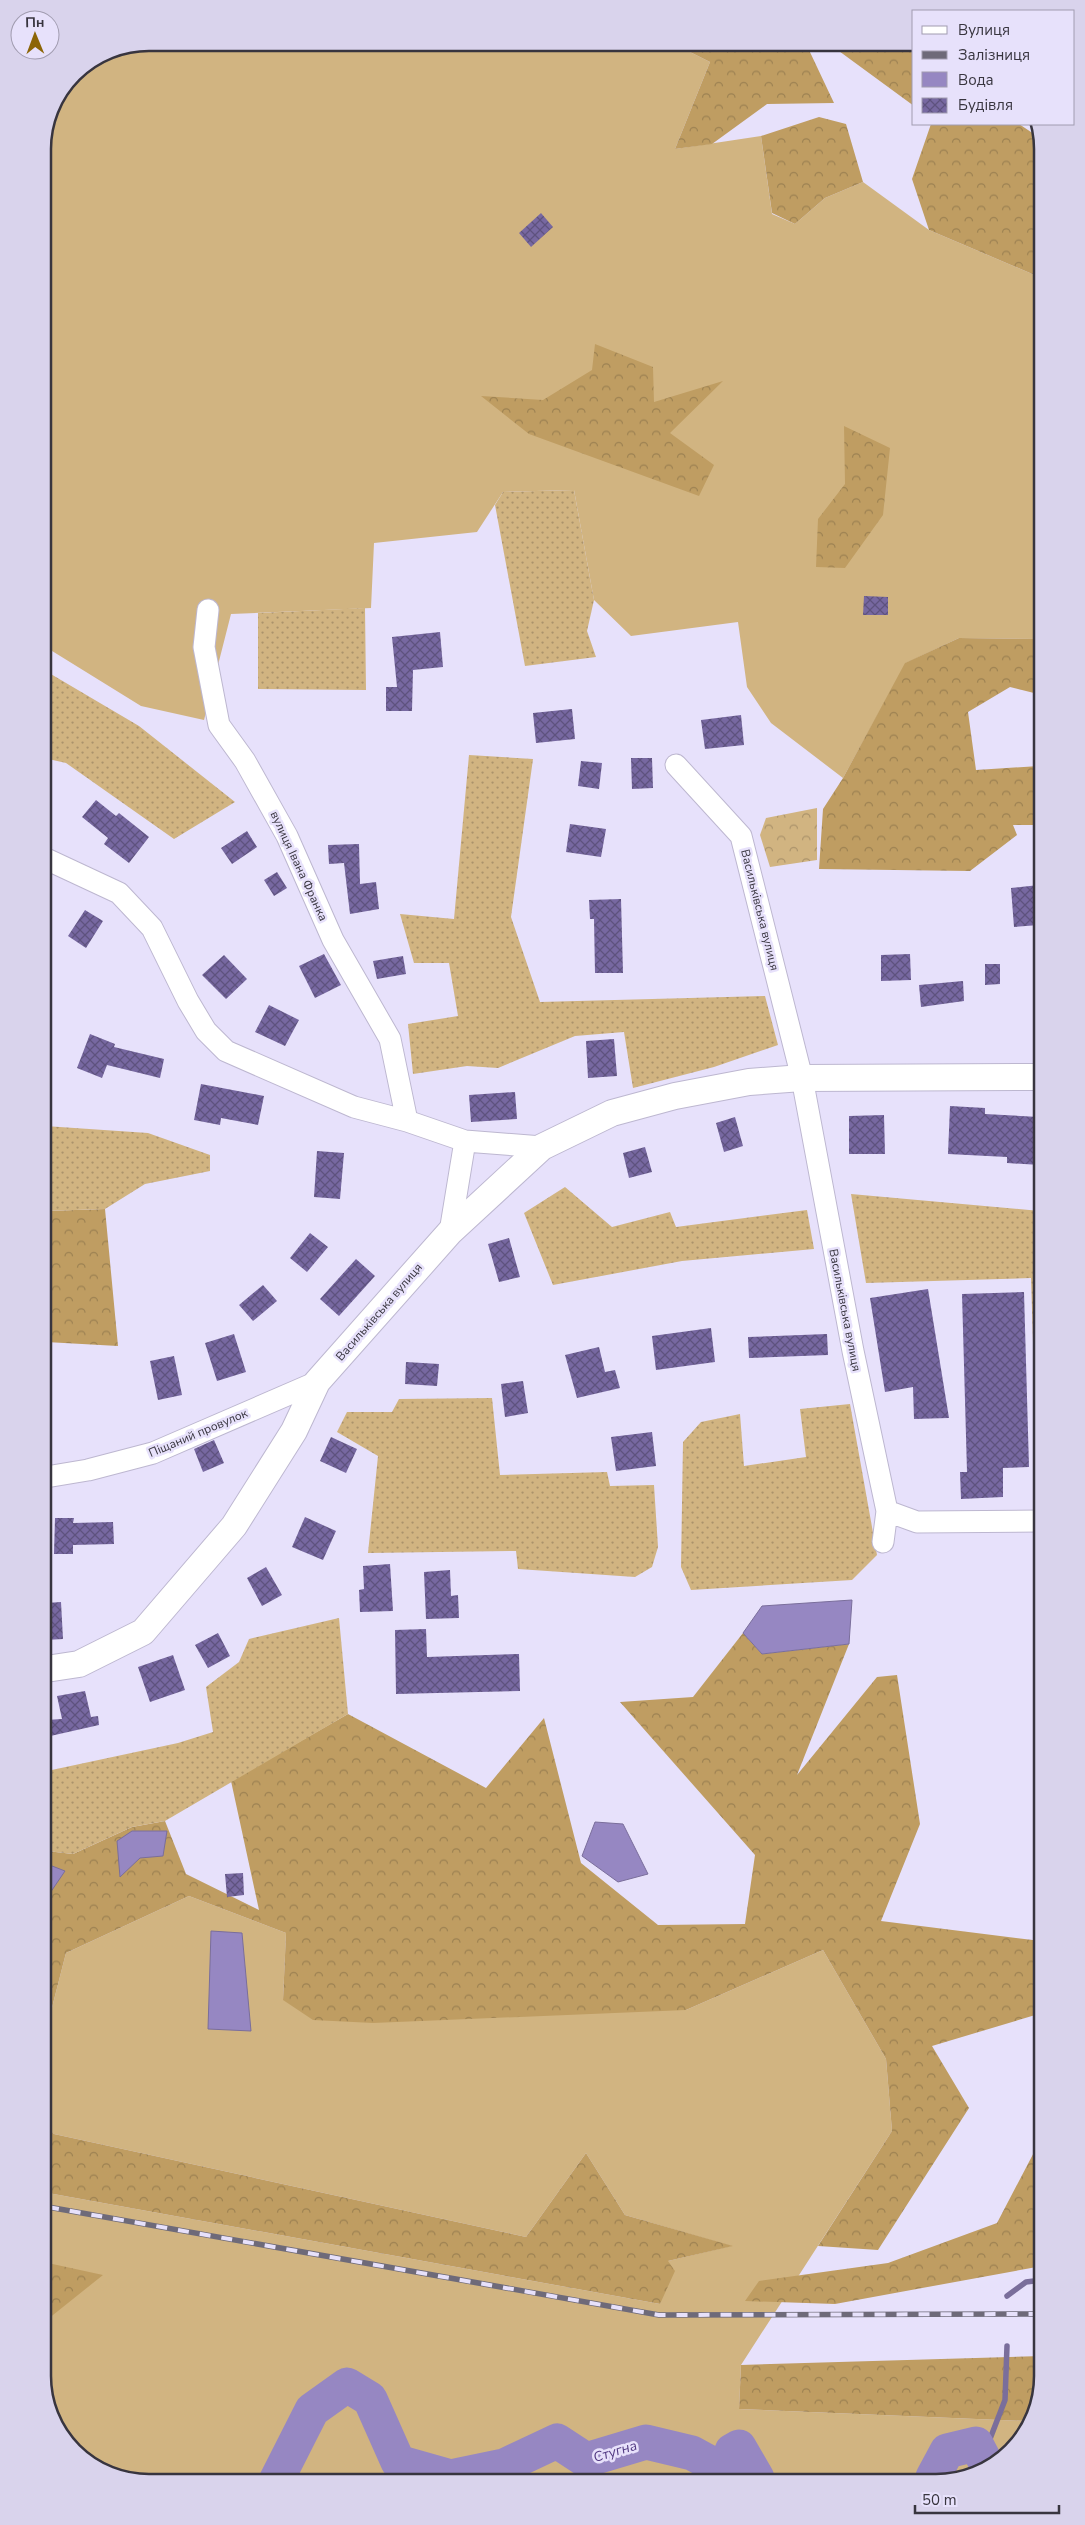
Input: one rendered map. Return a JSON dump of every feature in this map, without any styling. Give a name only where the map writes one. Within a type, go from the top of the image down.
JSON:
[{"type":"street","name":"вулиця Івана Франка","points":[[208,610],[204,647],[219,725],[245,761],[287,836],[332,940],[390,1038],[407,1121]]},
{"type":"street","name":"Васильківська вулиця","points":[[676,765],[741,836],[802,1078],[853,1351],[886,1510],[883,1542]]},
{"type":"street","points":[[51,861],[119,893],[152,928],[192,1008],[206,1030],[226,1051],[354,1108],[407,1121],[465,1141],[542,1147]]},
{"type":"street","name":"Васильківська вулиця","points":[[51,1668],[78,1664],[143,1632],[234,1526],[294,1431],[317,1382],[450,1232],[542,1147],[612,1113],[675,1096],[749,1082],[802,1078],[1034,1077]]},
{"type":"street","points":[[450,1232],[465,1141]]},
{"type":"street","name":"Піщаний провулок","points":[[51,1476],[88,1470],[153,1452],[317,1382]]},
{"type":"street","points":[[886,1510],[917,1522],[1034,1521]]},
{"type":"green space","points":[[150,51],[688,51],[710,62],[675,149],[761,136],[772,214],[795,224],[825,198],[863,182],[929,230],[1034,275],[1034,639],[959,638],[906,663],[843,778],[771,723],[747,687],[738,622],[631,636],[594,600],[574,490],[503,492],[477,532],[374,543],[371,608],[231,614],[204,720],[141,706],[51,650],[51,143],[56,118],[64,100],[80,80],[106,61],[130,53]]},
{"type":"green space","points":[[688,51],[809,51],[834,103],[767,104],[712,144],[675,149],[710,62]]},
{"type":"green space","points":[[839,51],[912,51],[912,105]]},
{"type":"green space","points":[[819,117],[846,124],[863,182],[825,198],[795,224],[772,213],[761,136]]},
{"type":"green space","points":[[931,125],[1020,125],[1032,133],[1034,275],[929,230],[912,179]]},
{"type":"green space","points":[[595,344],[653,367],[654,402],[723,381],[670,433],[714,465],[699,496],[529,434],[481,396],[543,400],[592,370]]},
{"type":"green space","points":[[844,426],[890,448],[883,515],[845,568],[816,567],[818,519],[845,484]]},
{"type":"green space","points":[[574,490],[594,600],[587,631],[596,657],[525,666],[495,505],[503,492]]},
{"type":"green space","points":[[365,608],[366,690],[258,689],[258,613]]},
{"type":"green space","points":[[959,638],[1034,639],[1034,693],[1010,687],[968,712],[976,770],[1034,766],[1034,825],[1013,825],[1017,835],[970,871],[819,869],[823,809],[843,778],[905,663]]},
{"type":"green space","points":[[51,674],[139,726],[235,802],[174,839],[66,763],[51,760]]},
{"type":"green space","points":[[469,755],[533,759],[511,917],[540,1002],[765,996],[778,1045],[714,1067],[633,1088],[624,1032],[575,1036],[498,1068],[467,1066],[413,1074],[408,1024],[458,1016],[449,963],[414,963],[400,914],[454,919]]},
{"type":"green space","points":[[817,808],[817,860],[770,867],[760,835],[766,818]]},
{"type":"green space","points":[[51,1126],[148,1133],[210,1155],[210,1171],[145,1184],[105,1209],[51,1211]]},
{"type":"green space","points":[[565,1187],[612,1227],[670,1212],[676,1227],[807,1210],[814,1249],[682,1261],[553,1285],[524,1213]]},
{"type":"green space","points":[[851,1194],[1034,1210],[1034,1374],[1031,1278],[866,1283]]},
{"type":"green space","points":[[105,1209],[118,1346],[51,1342],[51,1211]]},
{"type":"green space","points":[[492,1398],[500,1475],[607,1472],[610,1486],[654,1485],[658,1547],[652,1567],[635,1577],[518,1569],[516,1551],[368,1553],[378,1456],[337,1432],[347,1412],[392,1412],[399,1399]]},
{"type":"green space","points":[[850,1404],[877,1555],[852,1580],[691,1590],[681,1567],[683,1442],[701,1422],[740,1414],[744,1466],[806,1457],[800,1409]]},
{"type":"green space","points":[[339,1618],[348,1714],[165,1821],[132,1827],[73,1854],[51,1851],[51,1770],[178,1743],[213,1732],[206,1687],[239,1662],[249,1639]]},
{"type":"green space","points":[[743,1633],[762,1654],[849,1644],[797,1775],[877,1677],[897,1675],[920,1824],[881,1921],[1034,1940],[1034,2015],[932,2046],[969,2108],[878,2250],[818,2246],[892,2131],[886,2059],[823,1950],[686,2010],[373,2023],[313,2020],[283,2000],[286,1933],[189,1896],[66,1953],[51,2011],[51,1851],[73,1854],[132,1827],[165,1821],[186,1874],[259,1910],[231,1781],[348,1714],[486,1788],[544,1718],[581,1863],[658,1925],[745,1924],[755,1855],[620,1702],[693,1697]]},
{"type":"green space","points":[[189,1896],[286,1933],[283,2000],[686,2010],[823,1950],[886,2059],[892,2131],[741,2365],[739,2409],[1023,2421],[1021,2425],[1000,2449],[979,2464],[967,2469],[942,2474],[143,2474],[118,2469],[106,2464],[85,2449],[68,2430],[61,2419],[53,2395],[51,2376],[51,2194],[660,2304],[668,2261],[731,2246],[625,2215],[586,2153],[526,2237],[54,2134],[51,2131],[51,2011],[66,1953]]},
{"type":"green space","points":[[51,2131],[54,2134],[526,2237],[586,2153],[625,2215],[733,2246],[668,2261],[675,2271],[660,2304],[51,2194]]},
{"type":"green space","points":[[1034,2152],[1034,2267],[835,2304],[745,2301],[759,2281],[888,2263],[997,2223]]},
{"type":"green space","points":[[51,2264],[103,2275],[51,2317]]},
{"type":"green space","points":[[1034,2356],[1034,2382],[1029,2407],[1023,2421],[739,2409],[741,2365]]},
{"type":"water","points":[[852,1600],[849,1644],[762,1654],[743,1633],[762,1606]]},
{"type":"water","points":[[595,1822],[623,1824],[648,1874],[618,1882],[582,1856]]},
{"type":"water","points":[[132,1831],[167,1831],[163,1856],[140,1858],[120,1877],[117,1841]]},
{"type":"water","points":[[51,1866],[65,1871],[51,1892]]},
{"type":"water","points":[[211,1931],[242,1933],[251,2031],[208,2029]]},
{"type":"building","points":[[541,213],[553,227],[531,247],[519,233]]},
{"type":"building","points":[[864,596],[888,597],[888,615],[863,615]]},
{"type":"building","points":[[440,632],[443,667],[413,670],[412,711],[386,711],[386,687],[397,687],[392,637]]},
{"type":"building","points":[[572,709],[575,739],[536,743],[533,713]]},
{"type":"building","points":[[741,715],[744,745],[705,749],[701,720]]},
{"type":"building","points":[[631,758],[652,758],[653,788],[632,789]]},
{"type":"building","points":[[581,761],[602,763],[599,789],[578,786]]},
{"type":"building","points":[[96,800],[116,816],[119,813],[149,837],[129,863],[104,844],[108,838],[82,817]]},
{"type":"building","points":[[570,824],[606,829],[601,857],[566,852]]},
{"type":"building","points":[[247,831],[257,847],[232,864],[221,848]]},
{"type":"building","points":[[359,844],[360,884],[376,882],[379,909],[350,914],[344,863],[329,864],[328,845]]},
{"type":"building","points":[[277,872],[287,888],[274,896],[264,880]]},
{"type":"building","points":[[1034,886],[1034,925],[1014,927],[1011,888]]},
{"type":"building","points":[[621,899],[623,973],[595,973],[594,919],[590,919],[589,900]]},
{"type":"building","points":[[85,910],[103,921],[86,948],[68,936]]},
{"type":"building","points":[[324,954],[341,985],[315,998],[299,966]]},
{"type":"building","points":[[910,954],[911,980],[881,981],[881,955]]},
{"type":"building","points":[[224,955],[247,979],[226,999],[202,975]]},
{"type":"building","points":[[403,956],[406,974],[377,979],[373,961]]},
{"type":"building","points":[[985,964],[1000,964],[1000,984],[985,985]]},
{"type":"building","points":[[963,981],[964,1001],[921,1007],[919,985]]},
{"type":"building","points":[[269,1005],[299,1020],[285,1046],[255,1032]]},
{"type":"building","points":[[90,1034],[115,1044],[114,1047],[164,1059],[160,1078],[107,1065],[102,1078],[77,1068]]},
{"type":"building","points":[[614,1039],[617,1076],[588,1078],[586,1041]]},
{"type":"building","points":[[201,1084],[264,1096],[258,1125],[221,1118],[220,1125],[194,1120]]},
{"type":"building","points":[[515,1092],[517,1119],[471,1122],[469,1095]]},
{"type":"building","points":[[950,1106],[985,1108],[985,1114],[1034,1117],[1034,1165],[1007,1163],[1007,1157],[948,1154]]},
{"type":"building","points":[[884,1115],[885,1154],[849,1154],[849,1116]]},
{"type":"building","points":[[735,1117],[743,1146],[724,1152],[716,1123]]},
{"type":"building","points":[[645,1147],[652,1172],[629,1178],[623,1153]]},
{"type":"building","points":[[317,1151],[344,1153],[340,1199],[314,1197]]},
{"type":"building","points":[[310,1233],[328,1247],[307,1272],[290,1258]]},
{"type":"building","points":[[509,1238],[520,1277],[499,1282],[488,1244]]},
{"type":"building","points":[[356,1259],[375,1276],[339,1316],[320,1299]]},
{"type":"building","points":[[263,1285],[277,1301],[253,1321],[239,1305]]},
{"type":"building","points":[[928,1289],[949,1418],[914,1419],[913,1387],[885,1392],[870,1298]]},
{"type":"building","points":[[1024,1292],[1029,1467],[1003,1468],[1003,1497],[961,1499],[960,1472],[967,1472],[962,1294]]},
{"type":"building","points":[[711,1328],[715,1362],[656,1370],[652,1336]]},
{"type":"building","points":[[234,1334],[246,1372],[217,1381],[205,1343]]},
{"type":"building","points":[[827,1334],[828,1355],[749,1358],[748,1337]]},
{"type":"building","points":[[599,1347],[605,1372],[615,1370],[620,1388],[577,1398],[565,1355]]},
{"type":"building","points":[[174,1356],[182,1395],[158,1400],[150,1361]]},
{"type":"building","points":[[406,1362],[439,1364],[437,1386],[405,1384]]},
{"type":"building","points":[[523,1381],[528,1413],[505,1417],[501,1384]]},
{"type":"building","points":[[652,1432],[656,1466],[616,1471],[611,1437]]},
{"type":"building","points":[[331,1437],[357,1449],[346,1473],[320,1461]]},
{"type":"building","points":[[214,1440],[224,1463],[203,1472],[194,1449]]},
{"type":"building","points":[[305,1517],[336,1531],[323,1560],[292,1547]]},
{"type":"building","points":[[55,1518],[74,1518],[73,1523],[113,1522],[114,1544],[73,1545],[73,1554],[54,1554]]},
{"type":"building","points":[[390,1564],[393,1611],[360,1612],[359,1590],[364,1589],[363,1566]]},
{"type":"building","points":[[266,1567],[282,1595],[262,1606],[247,1578]]},
{"type":"building","points":[[450,1570],[451,1596],[458,1595],[459,1618],[426,1619],[424,1572]]},
{"type":"building","points":[[61,1602],[63,1639],[51,1640],[51,1603]]},
{"type":"building","points":[[426,1629],[427,1657],[519,1654],[520,1691],[396,1694],[395,1630]]},
{"type":"building","points":[[218,1633],[230,1656],[208,1668],[195,1645]]},
{"type":"building","points":[[173,1655],[185,1690],[150,1702],[138,1667]]},
{"type":"building","points":[[85,1691],[91,1717],[98,1716],[99,1725],[51,1736],[51,1720],[62,1719],[57,1696]]},
{"type":"building","points":[[243,1873],[244,1895],[227,1897],[225,1874]]},
{"type":"waterway","points":[[1007,2296],[1026,2282],[1034,2281]]},
{"type":"waterway","points":[[983,2457],[1005,2400],[1007,2346]]},
{"type":"waterway","name":"Стугна","points":[[280,2474],[312,2410],[347,2385],[370,2399],[398,2462],[440,2474]]},
{"type":"waterway","name":"Стугна","points":[[465,2474],[504,2466],[557,2441],[586,2460],[646,2442],[692,2453],[725,2471],[732,2451],[739,2447],[755,2474]]},
{"type":"waterway","name":"Стугна","points":[[935,2474],[947,2451],[976,2444],[985,2460]]},
{"type":"railway","points":[[51,2208],[659,2315],[1034,2314]]}]
